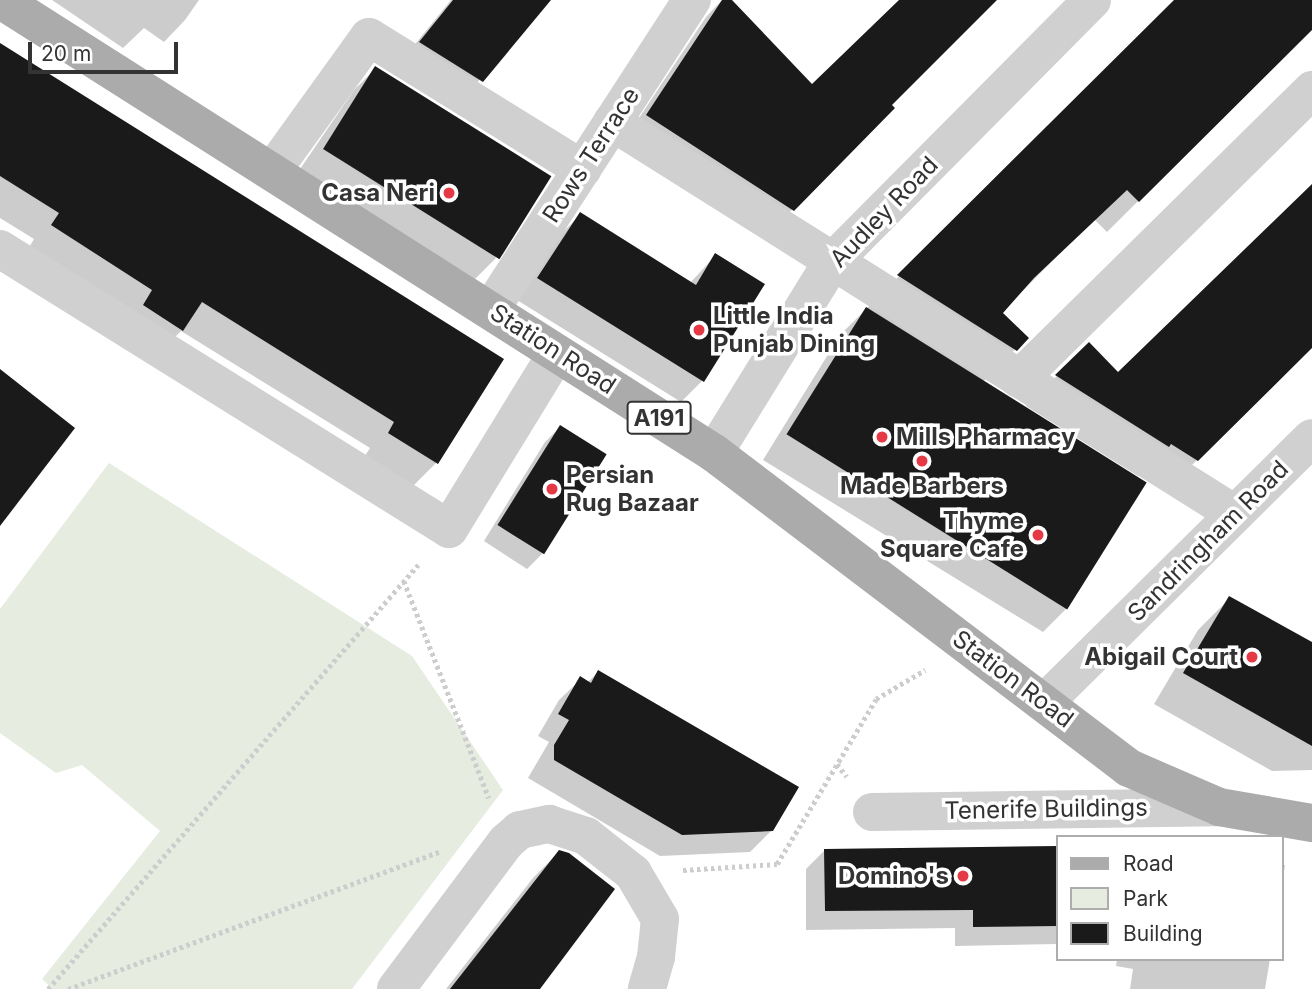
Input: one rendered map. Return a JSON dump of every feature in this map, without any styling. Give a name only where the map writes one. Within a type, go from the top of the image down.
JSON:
[{"type":"main road","name":"Station Road","points":[[1,0],[273,170],[714,453],[1129,768],[1219,807],[1312,823]]},
{"type":"street","name":"Rows Terrace","points":[[491,309],[692,0]]},
{"type":"street","name":"Audley Road","points":[[714,453],[832,262],[1092,0]]},
{"type":"street","points":[[273,170],[369,37],[582,169]]},
{"type":"street","points":[[1019,379],[1312,90]]},
{"type":"street","points":[[612,122],[1234,514]]},
{"type":"street","points":[[0,249],[449,529],[556,352]]},
{"type":"street","name":"Sandringham Road","points":[[1045,702],[1312,438]]},
{"type":"street","name":"Tenerife Buildings","points":[[872,812],[1219,807]]},
{"type":"street","points":[[396,989],[497,853],[520,830],[549,824],[586,836],[633,873],[660,919],[652,973]]},
{"type":"path","points":[[48,989],[420,562]]},
{"type":"path","points":[[404,580],[497,853]]},
{"type":"path","points":[[633,873],[777,864],[876,699],[969,645]]},
{"type":"path","points":[[68,989],[458,845],[497,853]]},
{"type":"green space","points":[[109,463],[412,656],[503,790],[352,989],[53,989],[42,979],[160,831],[82,765],[56,773],[0,733],[0,609]]},
{"type":"building","points":[[453,0],[551,0],[483,82],[419,42]]},
{"type":"building","points":[[722,0],[732,0],[812,84],[899,0],[997,0],[892,105],[895,108],[794,211],[646,115]]},
{"type":"building","points":[[1174,0],[1312,0],[1312,30],[1139,202],[1127,190],[1034,278],[1003,313],[1029,338],[1017,351],[897,275]]},
{"type":"building","points":[[0,43],[504,359],[438,464],[388,433],[394,422],[202,302],[183,331],[143,305],[152,290],[51,225],[59,213],[0,176]]},
{"type":"building","points":[[375,66],[551,176],[499,259],[323,149]]},
{"type":"building","points":[[1312,184],[1312,348],[1198,461],[1171,444],[1169,447],[1055,375],[1089,342],[1118,372]]},
{"type":"building","points":[[580,212],[696,285],[715,253],[765,284],[704,382],[537,278]]},
{"type":"building","points":[[866,307],[1147,482],[1067,610],[787,434]]},
{"type":"building","points":[[0,369],[75,428],[0,526]]},
{"type":"building","name":"Persian Rug Bazaar","points":[[560,425],[607,454],[544,554],[497,525]]},
{"type":"building","name":"Abigail Court","points":[[1229,596],[1312,642],[1312,746],[1183,673]]},
{"type":"building","points":[[598,670],[799,787],[773,831],[682,835],[554,760],[554,745],[569,720],[558,714],[580,676],[591,683]]},
{"type":"building","points":[[1056,846],[1056,926],[973,927],[973,910],[825,911],[824,849]]},
{"type":"building","points":[[559,850],[569,853],[615,889],[540,989],[450,989]]},
{"type":"place","name":"Casa Neri","points":[[449,193]]},
{"type":"place","name":"Little India Punjab Dining","points":[[699,330]]},
{"type":"place","name":"Mills Pharmacy","points":[[882,437]]},
{"type":"place","name":"Made Barbers","points":[[922,461]]},
{"type":"place","name":"Persian Rug Bazaar","points":[[552,489]]},
{"type":"place","name":"Thyme Square Cafe","points":[[1038,535]]},
{"type":"place","name":"Abigail Court","points":[[1252,657]]},
{"type":"place","name":"Domino's","points":[[963,876]]}]
